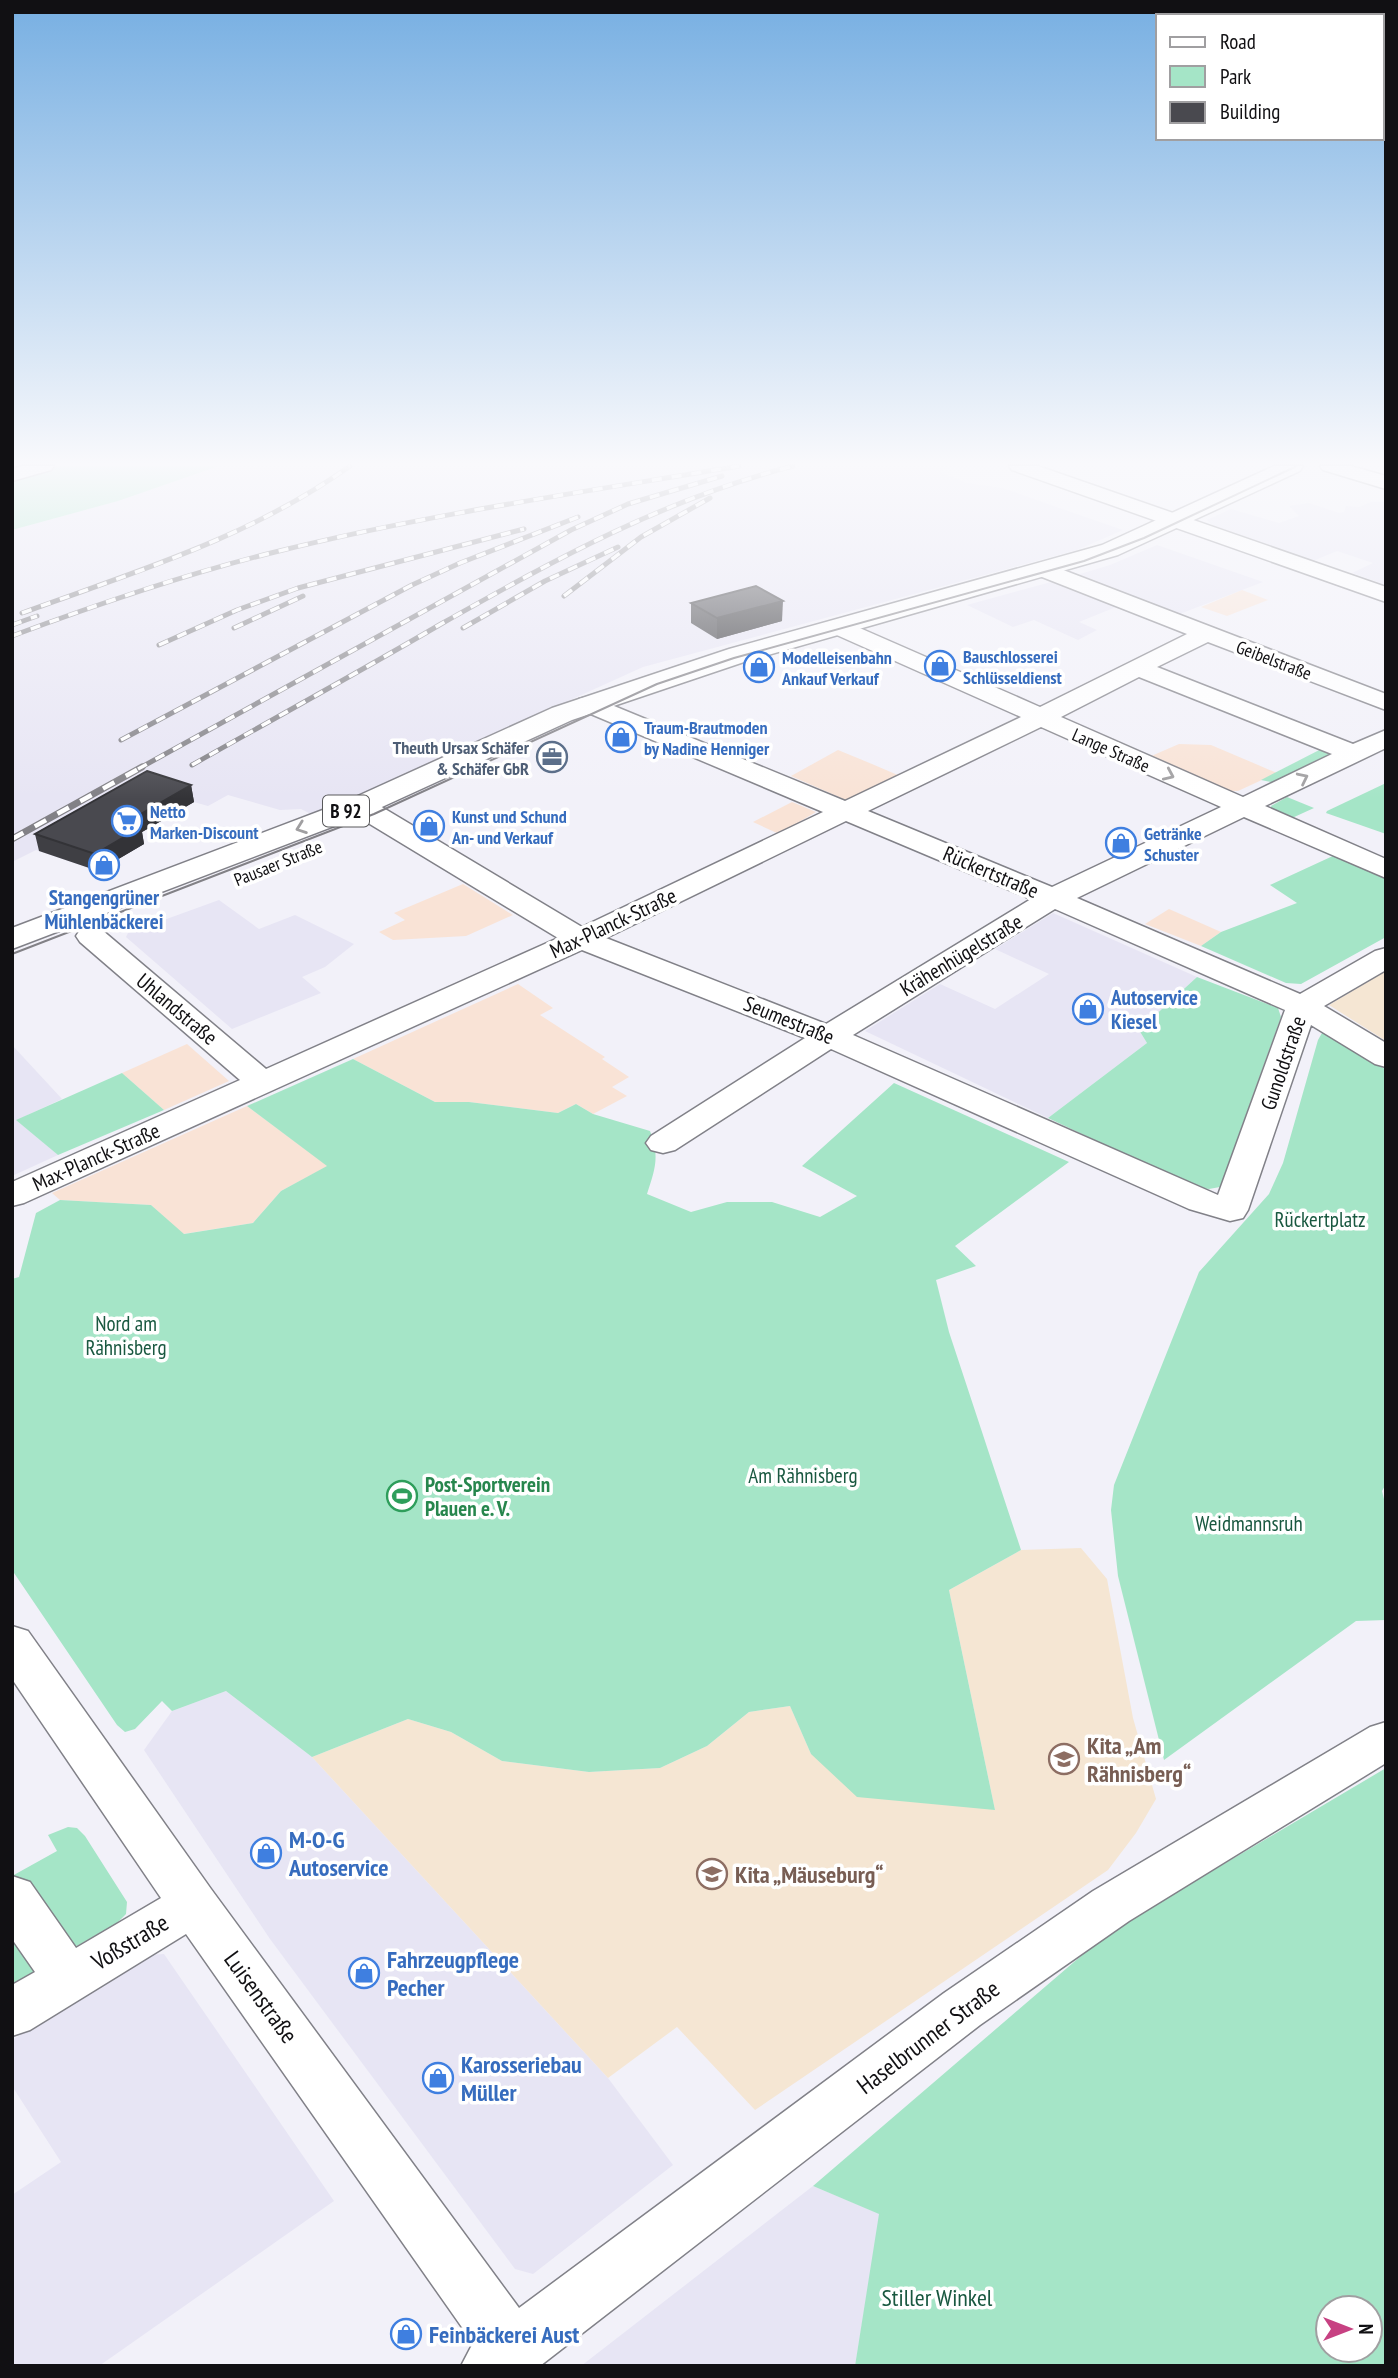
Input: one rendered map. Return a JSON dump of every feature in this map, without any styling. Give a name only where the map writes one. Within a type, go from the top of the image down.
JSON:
[{"type":"main road","name":"Pausaer Straße","points":[[12,962],[91,936],[373,813],[554,717],[598,708],[690,670],[1020,577]]},
{"type":"main road","name":"Pausaer Straße","points":[[12,939],[373,813]]},
{"type":"street","name":"Geibelstraße","points":[[1062,577],[1386,703]]},
{"type":"street","points":[[1336,577],[1386,595]]},
{"type":"street","name":"Lange Straße","points":[[838,627],[1386,870]]},
{"type":"street","name":"Max-Planck-Straße","points":[[12,1195],[581,939],[1039,718],[1205,634]]},
{"type":"street","points":[[1137,668],[1353,754]]},
{"type":"street","name":"Rückertstraße","points":[[598,708],[1054,898],[1302,1006],[1386,1057]]},
{"type":"street","name":"Krähenhügelstraße","points":[[663,1143],[829,1035],[1054,898],[1386,738]]},
{"type":"street","name":"Seumestraße","points":[[373,813],[581,939],[829,1035],[1201,1201],[1230,1210]]},
{"type":"street","name":"Uhlandstraße","points":[[91,936],[262,1082]]},
{"type":"street","name":"Gunoldstraße","points":[[1230,1210],[1302,1006],[1386,957]]},
{"type":"street","name":"Luisenstraße","points":[[12,1643],[502,2357]]},
{"type":"street","name":"Haselbrunner Straße","points":[[502,2357],[962,2009],[1111,1906],[1386,1740]]},
{"type":"street","name":"Voßstraße","points":[[12,1897],[68,1979]]},
{"type":"street","name":"Voßstraße","points":[[12,2013],[193,1904]]},
{"type":"shaded area","points":[[12,577],[977,577],[643,667],[315,816],[301,809],[280,810],[228,795],[208,806],[194,802],[130,839],[144,844],[98,871],[36,850],[12,862]]},
{"type":"shaded area","points":[[1249,577],[1263,582],[1177,615],[1079,578]]},
{"type":"shaded area","points":[[1363,577],[1386,577],[1386,585]]},
{"type":"shaded area","points":[[1051,582],[1116,607],[1079,622],[1097,630],[1078,640],[1034,620],[1013,627],[967,605]]},
{"type":"shaded area","points":[[1242,590],[1268,600],[1227,616],[1201,607]]},
{"type":"shaded area","points":[[1179,744],[1211,745],[1277,773],[1238,791],[1225,791],[1149,757]]},
{"type":"shaded area","points":[[838,750],[900,776],[848,801],[791,776]]},
{"type":"shaded area","points":[[792,802],[816,812],[779,834],[753,822]]},
{"type":"shaded area","points":[[463,884],[513,915],[466,936],[393,940],[379,932],[405,920],[394,913]]},
{"type":"shaded area","points":[[219,900],[259,929],[295,915],[354,944],[325,967],[302,977],[321,993],[232,1029],[126,937],[128,933]]},
{"type":"shaded area","points":[[1169,909],[1221,932],[1201,946],[1145,924]]},
{"type":"shaded area","points":[[1053,913],[1197,977],[1139,1030],[1147,1043],[1048,1118],[865,1031],[940,984],[995,1009],[1049,974],[995,949]]},
{"type":"shaded area","points":[[1386,971],[1386,1041],[1329,1005]]},
{"type":"shaded area","points":[[518,984],[553,1008],[540,1015],[605,1057],[602,1059],[629,1077],[612,1087],[627,1096],[593,1114],[576,1104],[558,1113],[469,1102],[435,1102],[353,1059]]},
{"type":"shaded area","points":[[187,1044],[229,1081],[164,1110],[122,1073]]},
{"type":"shaded area","points":[[12,1045],[62,1099],[17,1120],[58,1155],[12,1176]]},
{"type":"shaded area","points":[[247,1106],[328,1166],[281,1191],[253,1223],[183,1234],[151,1205],[60,1200],[52,1193]]},
{"type":"shaded area","name":"Kita „Mäuseburg“","points":[[1081,1548],[1107,1579],[1133,1718],[1156,1799],[1136,1833],[1108,1870],[755,2110],[677,2027],[608,2078],[312,1757],[408,1719],[451,1732],[502,1761],[589,1772],[660,1768],[707,1746],[749,1712],[790,1706],[811,1754],[995,1810],[949,1590],[1021,1550]]},
{"type":"shaded area","points":[[226,1691],[312,1757],[608,2078],[673,2165],[533,2274],[515,2269],[270,1939],[144,1750],[172,1711]]},
{"type":"shaded area","points":[[164,1954],[334,2201],[99,2366],[12,2366],[12,2195],[61,2162],[12,2086],[12,2040],[149,1955]]},
{"type":"shaded area","points":[[813,2186],[880,2214],[855,2366],[581,2366]]},
{"type":"green space","points":[[1327,746],[1336,752],[1275,783],[1261,780]]},
{"type":"green space","points":[[1386,783],[1386,834],[1326,813],[1327,811]]},
{"type":"green space","points":[[1287,797],[1314,808],[1292,818],[1272,809],[1271,806]]},
{"type":"green space","points":[[1335,855],[1386,879],[1386,937],[1301,984],[1286,983],[1201,946],[1221,932],[1297,903],[1270,885]]},
{"type":"green space","points":[[1197,977],[1278,1008],[1281,1017],[1220,1187],[1209,1189],[1194,1187],[1048,1118],[1147,1043],[1139,1030]]},
{"type":"green space","name":"Weidmannsruh","points":[[1322,1033],[1340,1037],[1386,1070],[1386,1484],[1382,1491],[1386,1507],[1386,1620],[1356,1621],[1164,1760],[1118,1576],[1111,1510],[1114,1485],[1199,1272],[1269,1194],[1283,1163]]},
{"type":"green space","points":[[353,1059],[435,1102],[469,1102],[558,1113],[576,1104],[593,1114],[650,1131],[655,1148],[655,1163],[647,1194],[691,1212],[727,1202],[772,1202],[820,1217],[857,1196],[802,1166],[894,1083],[1069,1162],[955,1246],[976,1266],[936,1280],[949,1332],[1021,1550],[949,1590],[995,1810],[857,1797],[811,1754],[790,1706],[749,1712],[707,1746],[660,1768],[589,1772],[502,1761],[451,1732],[408,1719],[312,1757],[226,1691],[172,1711],[162,1701],[135,1729],[125,1732],[117,1725],[12,1570],[12,1279],[19,1277],[36,1213],[60,1200],[151,1205],[184,1234],[253,1223],[281,1191],[327,1166],[247,1106]]},
{"type":"green space","points":[[122,1073],[164,1110],[58,1155],[16,1120]]},
{"type":"green space","name":"Stiller Winkel","points":[[1386,1768],[1386,2366],[855,2366],[879,2214],[813,2186],[1109,1932]]},
{"type":"green space","points":[[68,1827],[77,1828],[85,1836],[127,1902],[126,1914],[117,1923],[77,1946],[68,1944],[12,1887],[12,1876],[57,1851],[48,1835]]},
{"type":"green space","points":[[12,1926],[45,1966],[12,1985]]},
{"type":"building","points":[[756,586],[783,601],[717,618],[691,603]]},
{"type":"building","points":[[147,771],[191,785],[127,822],[141,827],[95,854],[35,834]]},
{"type":"tram line","points":[[12,954],[374,814],[657,684],[734,658],[1026,577]]},
{"type":"railway","points":[[22,613],[122,577]]},
{"type":"railway","points":[[12,636],[186,577]]},
{"type":"railway","points":[[159,645],[237,610],[298,588],[340,577]]},
{"type":"railway","points":[[121,740],[430,577]]},
{"type":"railway","points":[[138,769],[486,577]]},
{"type":"railway","points":[[192,765],[527,577]]},
{"type":"railway","points":[[463,628],[554,577]]},
{"type":"railway","points":[[564,596],[589,577]]},
{"type":"railway","points":[[234,628],[303,596]]},
{"type":"railway","points":[[12,625],[37,616]]},
{"type":"railway","points":[[12,839],[142,767]]},
{"type":"place","name":"Bauschlosserei Schlüsseldienst","points":[[940,666]]},
{"type":"place","name":"Modelleisenbahn Ankauf Verkauf","points":[[759,667]]},
{"type":"place","name":"Traum-Brautmoden by Nadine Henniger","points":[[621,737]]},
{"type":"place","name":"Theuth Ursax Schäfer & Schäfer GbR","points":[[552,757]]},
{"type":"place","name":"Netto Marken-Discount","points":[[127,821]]},
{"type":"place","name":"Kunst und Schund An- und Verkauf","points":[[429,826]]},
{"type":"place","name":"Getränke Schuster","points":[[1121,843]]},
{"type":"place","name":"Stangengrüner Mühlenbäckerei","points":[[104,865]]},
{"type":"place","name":"Autoservice Kiesel","points":[[1088,1009]]},
{"type":"place","name":"Post-Sportverein Plauen e. V.","points":[[402,1496]]},
{"type":"place","name":"Kita „Am Rähnisberg“","points":[[1064,1759]]},
{"type":"place","name":"M-O-G Autoservice","points":[[266,1853]]},
{"type":"place","name":"Kita „Mäuseburg“","points":[[712,1874]]},
{"type":"place","name":"Fahrzeugpflege Pecher","points":[[364,1973]]},
{"type":"place","name":"Karosseriebau Müller","points":[[438,2078]]},
{"type":"place","name":"Feinbäckerei Aust","points":[[406,2334]]},
{"type":"park label","name":"Rückertplatz","points":[[1320,1219]]},
{"type":"park label","name":"Nord am Rähnisberg","points":[[126,1335]]},
{"type":"park label","name":"Am Rähnisberg","points":[[803,1475]]}]
